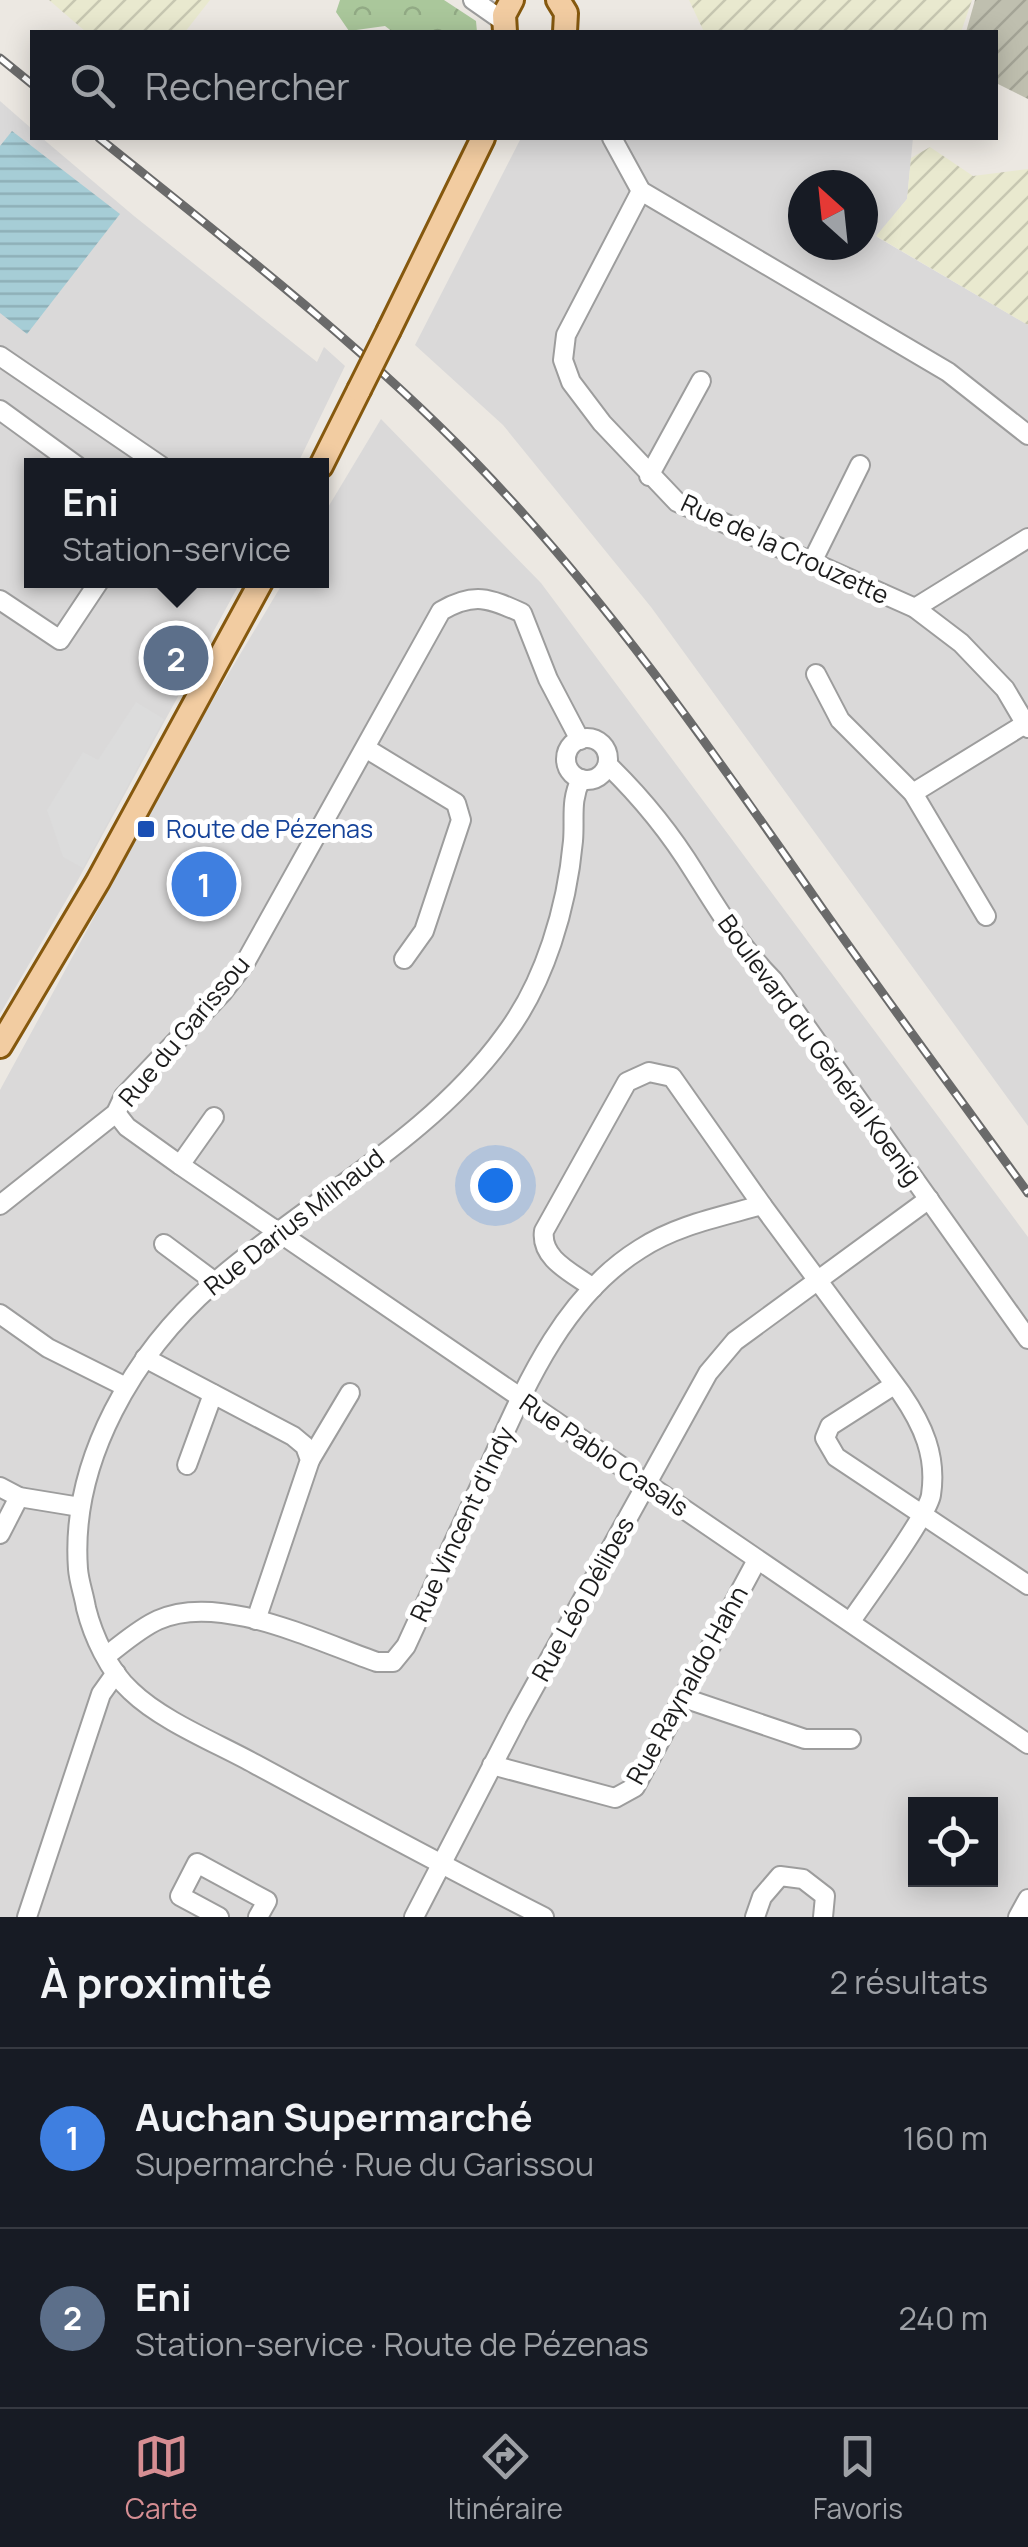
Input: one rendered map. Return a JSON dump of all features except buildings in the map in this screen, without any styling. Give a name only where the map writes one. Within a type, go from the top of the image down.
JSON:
[{"type":"main road","points":[[562,2],[565,30]]},
{"type":"main road","points":[[324,458],[480,141]]},
{"type":"main road","points":[[0,1046],[98,881],[251,588]]},
{"type":"street","points":[[473,0],[507,18]]},
{"type":"street","points":[[613,140],[640,191],[948,372],[1028,435]]},
{"type":"street","name":"Rue de la Crouzette","points":[[640,191],[566,335],[563,360],[571,382],[649,476],[677,502],[915,608],[961,643],[1004,688],[1027,726]]},
{"type":"street","points":[[0,356],[150,458]]},
{"type":"street","points":[[649,476],[700,381]]},
{"type":"street","points":[[0,410],[65,458]]},
{"type":"street","points":[[812,562],[860,465]]},
{"type":"street","points":[[915,608],[1028,538]]},
{"type":"street","points":[[0,600],[60,640],[95,588]]},
{"type":"street","name":"Rue du Garissou","points":[[0,1205],[116,1112],[124,1096],[222,994],[246,963],[368,749],[441,611],[462,599],[492,599],[522,613],[548,678],[580,740]]},
{"type":"street","points":[[816,674],[840,720],[913,793],[986,916]]},
{"type":"street","points":[[913,793],[1027,726]]},
{"type":"street","points":[[580,740],[600,742],[608,766],[592,780],[580,779],[571,773],[566,762],[568,751],[580,740]]},
{"type":"street","points":[[368,749],[456,803],[462,820],[424,931],[404,959]]},
{"type":"street","name":"Boulevard du Général Koenig","points":[[608,766],[638,795],[696,874],[709,900],[772,980],[1028,1339]]},
{"type":"street","name":"Rue Darius Milhaud","points":[[544,1917],[176,1721],[132,1692],[116,1673],[90,1626],[78,1570],[80,1507],[105,1431],[145,1358],[215,1282],[419,1124],[477,1070],[506,1035],[546,960],[573,841],[572,797],[580,779]]},
{"type":"street","points":[[592,1288],[548,1254],[542,1242],[544,1231],[627,1082],[649,1072],[672,1077],[918,1418],[930,1445],[931,1498],[851,1621]]},
{"type":"street","name":"Rue Pablo Casals","points":[[116,1112],[126,1127],[180,1165],[1028,1744]]},
{"type":"street","points":[[180,1165],[214,1116]]},
{"type":"street","name":"Rue Léo Délibes","points":[[414,1917],[492,1766],[708,1373],[735,1342],[929,1198]]},
{"type":"street","name":"Rue Vincent d'Indy","points":[[106,1656],[157,1620],[193,1610],[223,1611],[377,1662],[393,1662],[406,1646],[520,1398],[547,1349],[592,1288],[638,1249],[670,1233],[762,1206]]},
{"type":"street","points":[[164,1244],[215,1282]]},
{"type":"street","points":[[0,1314],[48,1348],[126,1387]]},
{"type":"street","points":[[145,1358],[294,1436],[305,1446],[310,1460]]},
{"type":"street","points":[[894,1384],[830,1426],[825,1438],[836,1456],[1028,1585]]},
{"type":"street","points":[[256,1620],[310,1460],[350,1393]]},
{"type":"street","points":[[187,1465],[213,1394]]},
{"type":"street","points":[[0,1487],[19,1497],[80,1507]]},
{"type":"street","points":[[0,1534],[19,1497]]},
{"type":"street","name":"Rue Raynaldo Hahn","points":[[492,1766],[614,1798],[634,1787],[756,1560]]},
{"type":"street","points":[[27,1917],[101,1694],[116,1673]]},
{"type":"street","points":[[684,1698],[805,1739],[850,1739]]},
{"type":"street","points":[[218,1917],[180,1896],[198,1863],[268,1901],[258,1917]]},
{"type":"street","points":[[755,1917],[762,1897],[780,1876],[803,1880],[825,1896],[823,1917]]},
{"type":"street","points":[[1018,1917],[1028,1899]]},
{"type":"shaded area","points":[[49,0],[210,0],[187,30],[84,30]]},
{"type":"shaded area","points":[[689,0],[972,0],[962,30],[703,30]]},
{"type":"shaded area","points":[[975,0],[1028,0],[1028,99],[998,84],[998,30],[967,30]]},
{"type":"shaded area","points":[[0,101],[30,127],[30,140],[44,140],[317,362],[324,347],[345,366],[300,458],[24,458],[24,588],[237,588],[0,1014]]},
{"type":"shaded area","points":[[520,140],[913,140],[907,199],[878,236],[878,170],[788,170],[788,260],[878,260],[878,238],[1028,325],[1028,1126],[651,607],[503,425],[415,345]]},
{"type":"shaded area","points":[[930,147],[973,176],[1028,169],[1028,325],[878,237],[907,199],[911,158]]},
{"type":"shaded area","points":[[381,419],[541,583],[1028,1237],[1028,1917],[0,1917],[0,1090],[205,713],[280,588],[329,588],[329,506]]},
{"type":"shaded area","points":[[136,702],[164,719],[83,868],[63,857],[47,810],[83,752],[98,760]]},
{"type":"green space","points":[[340,0],[444,0],[476,21],[477,30],[390,30],[385,26],[348,30],[336,12]]},
{"type":"water","points":[[12,131],[120,214],[27,334],[0,313],[0,146]]},
{"type":"railway","points":[[0,58],[30,82]]},
{"type":"railway","points":[[101,140],[341,336],[433,420],[524,515],[659,680],[1028,1193]]},
{"type":"place","name":"Eni","points":[[176,658]]},
{"type":"place","name":"Route de Pézenas","points":[[146,829]]},
{"type":"place","name":"Auchan Supermarché","points":[[204,884]]}]
